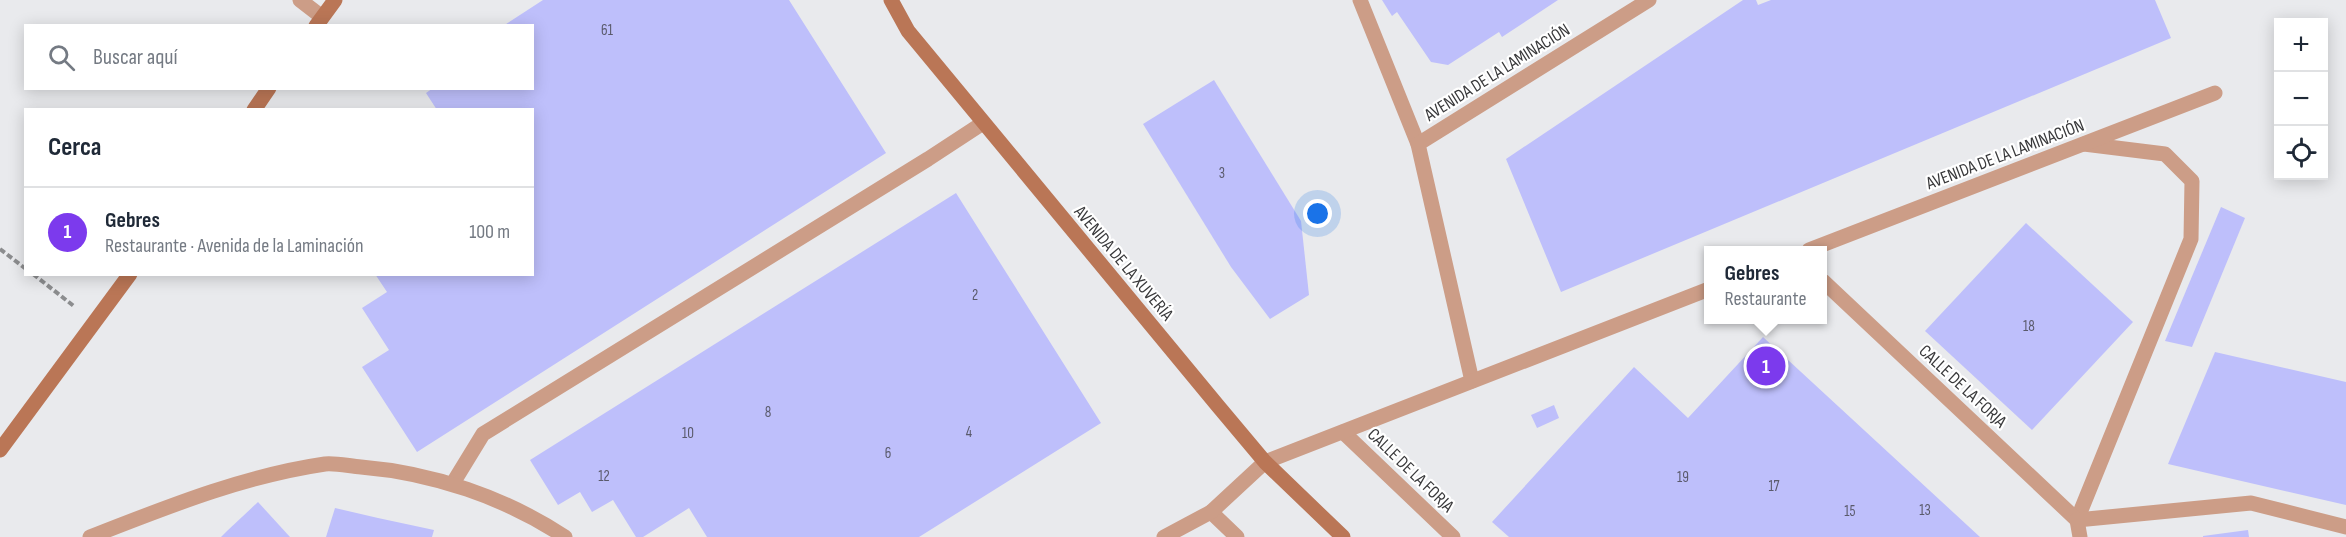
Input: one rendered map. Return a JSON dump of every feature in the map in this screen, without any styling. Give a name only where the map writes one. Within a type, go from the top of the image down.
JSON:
[{"type":"street","points":[[300,0],[319,21],[335,0]]},
{"type":"street","name":"AVENIDA DE LA XUVERÍA","points":[[891,0],[908,31],[1265,462],[1343,537]]},
{"type":"street","points":[[1360,0],[1419,144]]},
{"type":"street","name":"AVENIDA DE LA LAMINACIÓN","points":[[1473,381],[1419,144],[1649,0]]},
{"type":"street","points":[[255,108],[268,90]]},
{"type":"street","name":"AVENIDA DE LA LAMINACIÓN","points":[[1819,246],[2215,93]]},
{"type":"street","points":[[453,483],[483,434],[983,123]]},
{"type":"street","points":[[2080,537],[2077,520],[2191,239],[2192,181],[2164,154],[2084,144]]},
{"type":"street","points":[[0,450],[129,276]]},
{"type":"street","name":"CALLE DE LA FORJA","points":[[1827,284],[2077,520]]},
{"type":"street","points":[[1164,537],[1211,512],[1265,462],[1704,291]]},
{"type":"street","name":"CALLE DE LA FORJA","points":[[1343,432],[1453,537]]},
{"type":"street","points":[[90,537],[234,483],[327,464],[397,470],[453,483],[544,523],[566,537]]},
{"type":"street","points":[[2077,520],[2252,503],[2346,527]]},
{"type":"street","points":[[1211,512],[1238,537]]},
{"type":"path","points":[[0,249],[24,267]]},
{"type":"path","points":[[36,276],[95,322]]},
{"type":"building","points":[[543,0],[789,0],[886,153],[417,452],[362,367],[389,350],[362,308],[387,292],[376,276],[534,276],[534,108],[436,108],[426,93],[430,90],[534,90],[534,24],[506,24]]},
{"type":"building","points":[[1382,0],[1558,0],[1502,37],[1499,32],[1448,65],[1431,62],[1397,12],[1392,16]]},
{"type":"building","points":[[1743,0],[1756,0],[1758,5],[1771,0],[2155,0],[2171,38],[1561,292],[1506,159]]},
{"type":"building","points":[[1214,80],[1301,221],[1309,295],[1270,319],[1231,267],[1143,124]]},
{"type":"building","points":[[956,193],[1101,423],[919,537],[707,537],[689,508],[643,537],[636,537],[613,500],[592,512],[580,492],[558,505],[530,460]]},
{"type":"building","points":[[2221,207],[2245,218],[2192,347],[2165,341]]},
{"type":"building","points":[[2026,223],[2133,322],[2032,430],[1925,331]]},
{"type":"building","points":[[1763,337],[1980,537],[1509,537],[1492,522],[1634,367],[1688,418]]},
{"type":"building","points":[[2215,352],[2346,382],[2346,505],[2168,464]]},
{"type":"building","points":[[1554,405],[1559,418],[1537,428],[1531,415]]},
{"type":"building","points":[[258,502],[290,537],[221,537],[227,531]]},
{"type":"building","points":[[335,508],[434,530],[432,537],[326,537]]},
{"type":"building","points":[[2248,530],[2249,537],[2203,537],[2203,536]]},
{"type":"place","name":"Gebres","points":[[1766,366]]}]
